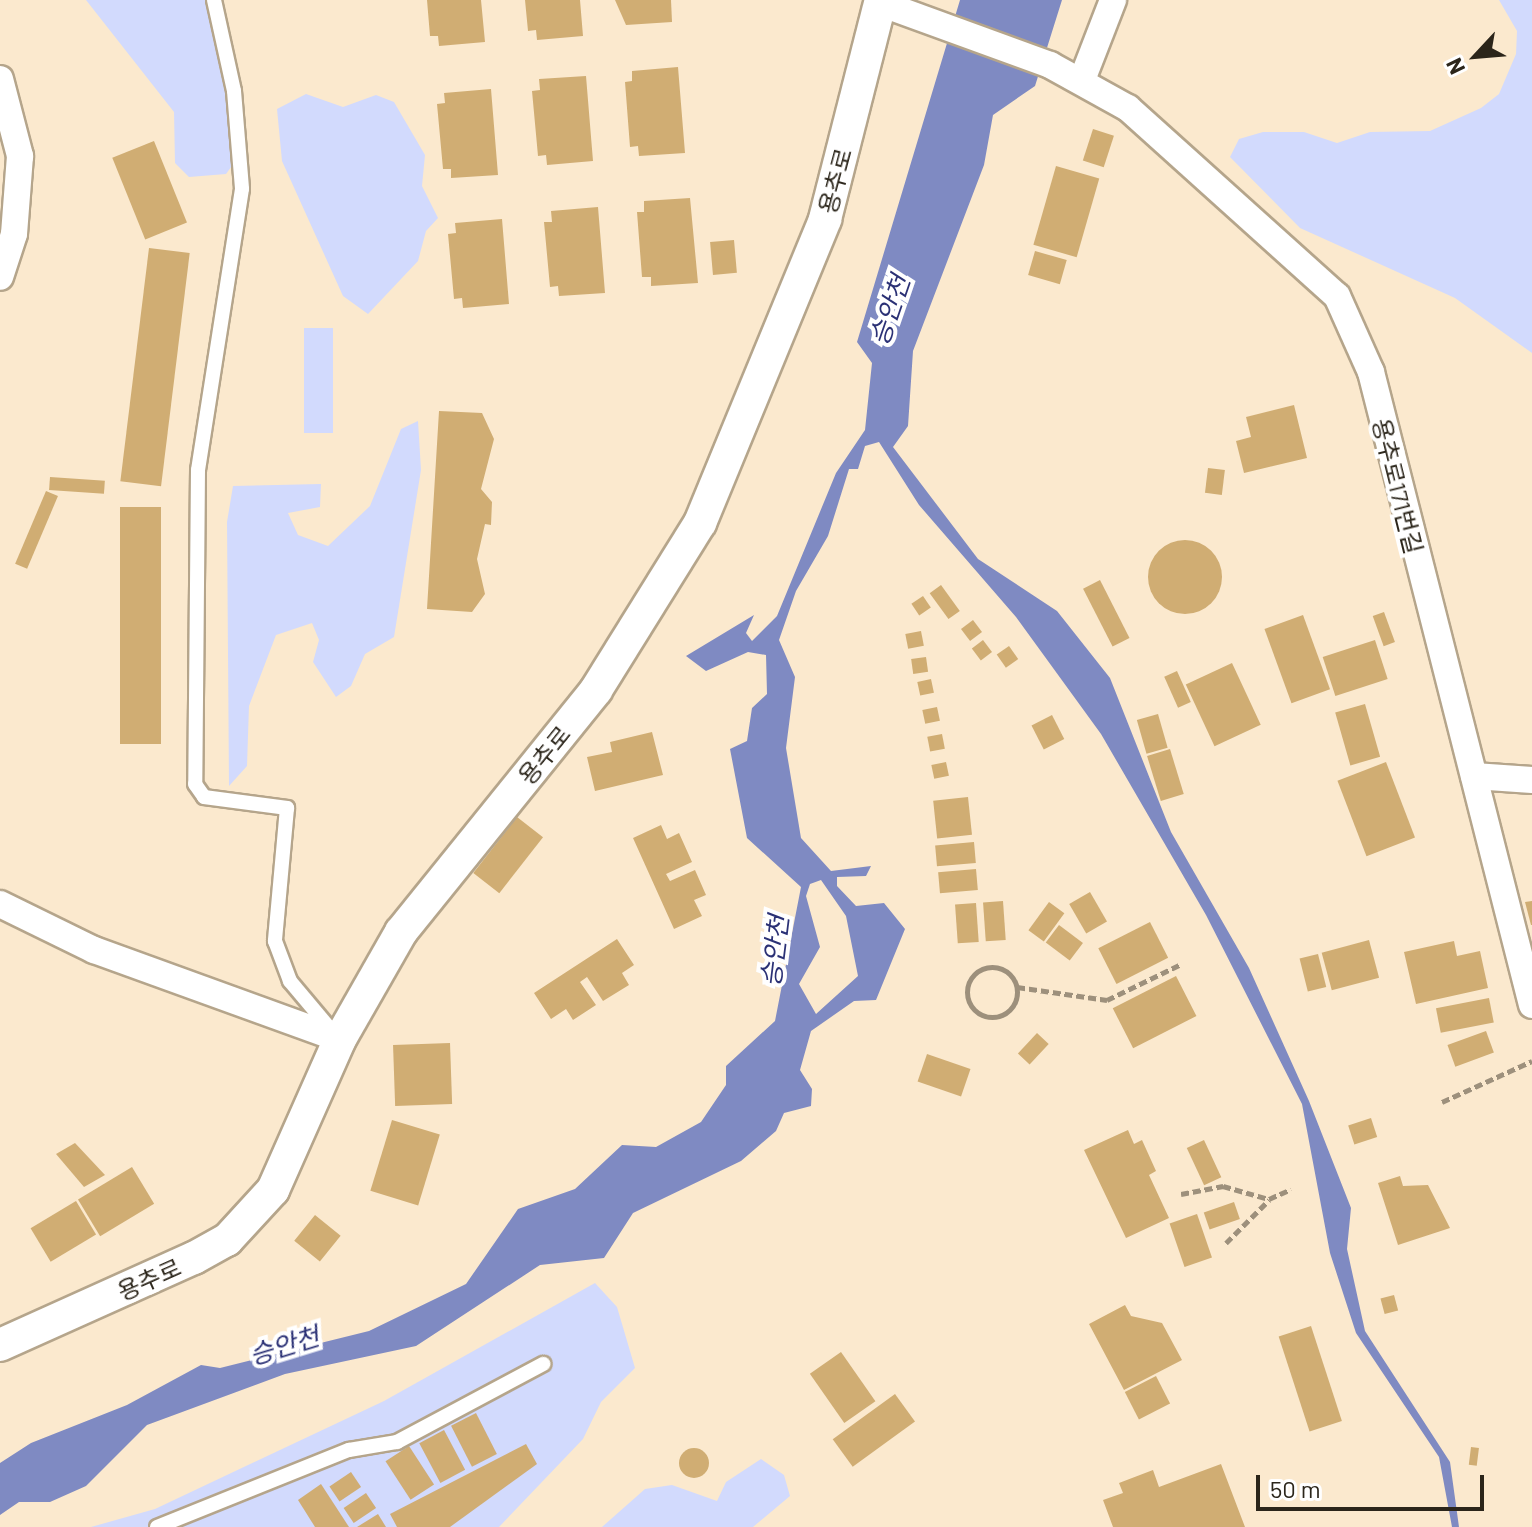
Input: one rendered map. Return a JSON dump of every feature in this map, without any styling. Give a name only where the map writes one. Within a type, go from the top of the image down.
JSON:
[{"type":"street","points":[[1082,80],[1113,0]]},
{"type":"street","name":"용추로","points":[[0,1345],[227,1240],[288,1163],[340,1039],[401,932],[596,690],[700,523],[825,219],[880,1]]},
{"type":"street","name":"용추로171번길","points":[[880,1],[1050,65],[1128,108],[1318,274],[1357,330],[1532,1005]]},
{"type":"street","points":[[0,79],[20,156],[14,234],[0,277]]},
{"type":"street","points":[[1474,776],[1532,780]]},
{"type":"street","points":[[0,904],[94,950],[340,1039]]},
{"type":"lane","points":[[214,0],[234,91],[242,189],[198,470],[195,784],[204,797],[287,808],[275,941],[290,981],[340,1039]]},
{"type":"lane","points":[[157,1527],[349,1450],[397,1442],[543,1364]]},
{"type":"path","points":[[1017,987],[1015,1004],[994,1017],[978,1013],[968,998],[969,982],[987,967],[1003,968],[1017,987],[1107,1000],[1181,964]]},
{"type":"path","points":[[1442,1102],[1532,1061]]},
{"type":"path","points":[[1181,1194],[1223,1186],[1269,1199]]},
{"type":"path","points":[[1226,1243],[1251,1227],[1269,1199],[1291,1189]]},
{"type":"shaded area","points":[[86,0],[210,0],[230,91],[234,163],[226,174],[189,177],[175,163],[174,112]]},
{"type":"shaded area","points":[[1499,0],[1532,0],[1532,353],[1455,298],[1300,228],[1230,157],[1239,139],[1263,132],[1304,132],[1337,143],[1370,132],[1430,131],[1481,108],[1499,94],[1516,54],[1517,31]]},
{"type":"shaded area","points":[[306,94],[343,107],[376,95],[394,102],[425,155],[422,186],[438,218],[426,231],[418,261],[368,314],[343,296],[282,161],[277,109]]},
{"type":"shaded area","points":[[304,328],[333,328],[333,433],[304,433]]},
{"type":"shaded area","points":[[418,421],[421,470],[394,637],[365,654],[351,686],[336,697],[313,662],[319,640],[312,623],[276,635],[249,706],[247,766],[229,786],[227,522],[233,486],[321,484],[320,507],[288,513],[298,535],[328,546],[370,506],[401,429]]},
{"type":"shaded area","points":[[595,1283],[617,1307],[635,1368],[601,1402],[583,1439],[499,1527],[91,1527],[155,1509],[384,1401]]},
{"type":"shaded area","points":[[761,1459],[784,1475],[790,1496],[753,1527],[602,1527],[645,1489],[672,1485],[717,1501],[726,1482]]},
{"type":"water","name":"승안천","points":[[960,0],[1062,0],[1035,86],[993,115],[984,165],[913,351],[908,426],[893,447],[978,559],[1057,611],[1110,678],[1171,832],[1249,968],[1309,1101],[1351,1208],[1347,1249],[1365,1331],[1450,1462],[1459,1527],[1452,1527],[1439,1457],[1356,1333],[1330,1253],[1302,1104],[1206,915],[1101,734],[1016,617],[919,505],[879,442],[865,446],[858,469],[849,469],[828,536],[796,591],[779,640],[795,677],[786,748],[801,838],[831,871],[871,866],[866,876],[837,877],[837,886],[856,906],[884,903],[905,929],[876,1000],[854,1001],[811,1031],[800,1070],[812,1089],[811,1106],[784,1113],[776,1131],[741,1161],[633,1213],[604,1258],[540,1265],[416,1346],[285,1374],[147,1425],[86,1486],[50,1502],[19,1502],[0,1515],[0,1463],[31,1443],[127,1405],[201,1365],[220,1368],[369,1331],[466,1284],[518,1209],[575,1189],[622,1145],[656,1147],[701,1122],[726,1085],[726,1066],[775,1021],[801,887],[747,838],[730,749],[747,741],[752,708],[767,694],[766,655],[748,652],[706,671],[686,656],[754,615],[746,633],[752,641],[777,616],[836,473],[865,430],[872,363],[857,342]],"holes":[[[821,880],[846,916],[858,976],[816,1014],[799,984],[820,947],[806,896],[810,884]]]},
{"type":"building","points":[[427,0],[481,0],[485,42],[439,46],[438,36],[430,36]]},
{"type":"building","points":[[525,0],[580,0],[583,36],[537,40],[536,30],[528,31]]},
{"type":"building","points":[[615,0],[671,0],[672,22],[626,25]]},
{"type":"building","points":[[678,67],[685,153],[639,156],[638,146],[630,147],[625,82],[632,81],[632,71]]},
{"type":"building","points":[[586,76],[593,161],[547,165],[546,155],[538,156],[532,91],[540,90],[539,79]]},
{"type":"building","points":[[491,89],[498,175],[451,178],[451,169],[443,169],[437,104],[445,103],[444,93]]},
{"type":"building","points":[[1093,129],[1114,136],[1104,167],[1083,160]]},
{"type":"building","points":[[154,141],[187,223],[145,239],[112,158]]},
{"type":"building","points":[[1056,166],[1099,178],[1077,257],[1033,245]]},
{"type":"building","points":[[690,198],[698,283],[651,286],[651,277],[642,277],[637,212],[644,212],[644,201]]},
{"type":"building","points":[[598,207],[605,293],[559,296],[558,286],[550,287],[544,222],[552,222],[551,211]]},
{"type":"building","points":[[502,219],[509,304],[463,308],[462,298],[454,299],[448,234],[456,233],[455,223]]},
{"type":"building","points":[[734,240],[737,273],[713,275],[710,242]]},
{"type":"building","points":[[149,248],[190,253],[161,486],[120,481]]},
{"type":"building","points":[[1035,251],[1067,260],[1060,284],[1028,275]]},
{"type":"building","points":[[1294,405],[1307,458],[1244,473],[1236,441],[1251,437],[1246,417]]},
{"type":"building","points":[[439,411],[482,413],[494,439],[481,489],[492,502],[491,525],[485,524],[477,559],[485,594],[472,612],[427,609]]},
{"type":"building","points":[[1208,468],[1225,470],[1222,495],[1205,493]]},
{"type":"building","points":[[50,477],[105,481],[104,494],[49,490]]},
{"type":"building","points":[[46,491],[58,496],[27,569],[15,564]]},
{"type":"building","points":[[120,507],[161,507],[161,744],[120,744]]},
{"type":"building","points":[[1178,540],[1192,540],[1206,546],[1216,556],[1222,577],[1216,598],[1206,608],[1192,614],[1178,614],[1164,608],[1154,598],[1148,584],[1148,570],[1154,556],[1164,546]]},
{"type":"building","points":[[1100,580],[1130,638],[1113,647],[1083,589]]},
{"type":"building","points":[[941,585],[960,611],[948,619],[930,593]]},
{"type":"building","points":[[923,596],[931,608],[919,615],[911,604]]},
{"type":"building","points":[[1384,612],[1395,642],[1384,646],[1373,616]]},
{"type":"building","points":[[1303,615],[1330,689],[1291,703],[1264,629]]},
{"type":"building","points":[[973,620],[982,632],[970,641],[961,629]]},
{"type":"building","points":[[921,631],[924,646],[908,649],[905,634]]},
{"type":"building","points":[[983,640],[992,652],[981,660],[972,648]]},
{"type":"building","points":[[1375,640],[1388,679],[1335,696],[1323,657]]},
{"type":"building","points":[[1009,646],[1018,659],[1006,668],[997,655]]},
{"type":"building","points":[[926,657],[928,672],[913,674],[911,659]]},
{"type":"building","points":[[1232,663],[1261,725],[1215,746],[1186,685]]},
{"type":"building","points":[[1177,671],[1191,702],[1178,708],[1164,677]]},
{"type":"building","points":[[931,679],[934,693],[920,696],[917,682]]},
{"type":"building","points":[[1365,704],[1380,757],[1350,765],[1335,713]]},
{"type":"building","points":[[937,707],[940,721],[925,724],[922,710]]},
{"type":"building","points":[[1158,714],[1168,748],[1146,754],[1137,720]]},
{"type":"building","points":[[1052,715],[1064,739],[1044,749],[1032,725]]},
{"type":"building","points":[[652,732],[663,775],[595,791],[587,757],[612,752],[610,742]]},
{"type":"building","points":[[942,734],[945,749],[930,752],[927,737]]},
{"type":"building","points":[[1170,749],[1184,794],[1161,801],[1147,756]]},
{"type":"building","points":[[946,762],[949,776],[934,779],[931,765]]},
{"type":"building","points":[[1386,762],[1415,838],[1366,856],[1337,781]]},
{"type":"building","points":[[968,797],[972,835],[937,838],[933,801]]},
{"type":"building","points":[[517,817],[543,837],[499,893],[473,873]]},
{"type":"building","points":[[661,825],[667,839],[679,833],[692,862],[666,874],[670,881],[695,870],[706,895],[694,900],[702,916],[674,929],[633,838]]},
{"type":"building","points":[[974,842],[976,863],[937,866],[935,845]]},
{"type":"building","points":[[976,869],[978,890],[940,893],[938,872]]},
{"type":"building","points":[[1090,892],[1107,921],[1086,933],[1069,904]]},
{"type":"building","points":[[1003,901],[1006,940],[986,941],[983,902]]},
{"type":"building","points":[[1532,901],[1532,925],[1531,925],[1525,902]]},
{"type":"building","points":[[1049,902],[1064,913],[1044,941],[1028,930]]},
{"type":"building","points":[[976,903],[979,942],[958,943],[955,904]]},
{"type":"building","points":[[1150,922],[1168,958],[1116,984],[1098,948]]},
{"type":"building","points":[[1059,925],[1083,943],[1070,961],[1046,943]]},
{"type":"building","points":[[617,939],[634,965],[622,973],[629,985],[603,1001],[587,977],[580,982],[596,1005],[573,1020],[566,1009],[551,1019],[534,993]]},
{"type":"building","points":[[1369,940],[1379,978],[1332,990],[1322,953]]},
{"type":"building","points":[[1454,941],[1457,956],[1480,951],[1488,988],[1416,1004],[1404,952]]},
{"type":"building","points":[[1318,954],[1326,987],[1308,992],[1300,959]]},
{"type":"building","points":[[1176,976],[1196,1016],[1133,1048],[1113,1008]]},
{"type":"building","points":[[1489,998],[1494,1023],[1441,1033],[1436,1008]]},
{"type":"building","points":[[1486,1031],[1494,1053],[1455,1067],[1447,1045]]},
{"type":"building","points":[[1037,1033],[1049,1044],[1030,1064],[1018,1053]]},
{"type":"building","points":[[450,1043],[452,1104],[395,1106],[393,1045]]},
{"type":"building","points":[[927,1054],[970,1069],[961,1096],[918,1081]]},
{"type":"building","points":[[1371,1118],[1377,1137],[1354,1144],[1348,1125]]},
{"type":"building","points":[[392,1120],[440,1135],[418,1205],[370,1191]]},
{"type":"building","points":[[1128,1130],[1134,1144],[1142,1140],[1156,1171],[1149,1175],[1169,1218],[1126,1238],[1084,1150]]},
{"type":"building","points":[[1204,1140],[1221,1177],[1204,1185],[1187,1148]]},
{"type":"building","points":[[75,1143],[105,1175],[84,1187],[56,1154]]},
{"type":"building","points":[[132,1167],[154,1204],[100,1236],[78,1199]]},
{"type":"building","points":[[1400,1176],[1403,1186],[1428,1185],[1450,1228],[1398,1245],[1378,1183]]},
{"type":"building","points":[[76,1201],[96,1234],[51,1262],[31,1228]]},
{"type":"building","points":[[1234,1202],[1240,1219],[1210,1229],[1204,1212]]},
{"type":"building","points":[[1197,1214],[1212,1257],[1185,1267],[1170,1223]]},
{"type":"building","points":[[315,1215],[341,1236],[320,1261],[294,1241]]},
{"type":"building","points":[[1394,1295],[1398,1310],[1385,1314],[1380,1299]]},
{"type":"building","points":[[1125,1305],[1131,1316],[1162,1323],[1182,1360],[1124,1390],[1089,1324]]},
{"type":"building","points":[[1311,1326],[1342,1421],[1310,1432],[1279,1337]]},
{"type":"building","points":[[841,1352],[875,1401],[844,1423],[810,1374]]},
{"type":"building","points":[[1156,1376],[1170,1404],[1139,1420],[1125,1392]]},
{"type":"building","points":[[895,1394],[915,1422],[853,1467],[833,1439]]},
{"type":"building","points":[[476,1413],[497,1454],[472,1467],[451,1426]]},
{"type":"building","points":[[444,1430],[465,1470],[440,1483],[419,1443]]},
{"type":"building","points":[[526,1444],[537,1464],[450,1527],[397,1527],[390,1514]]},
{"type":"building","points":[[409,1446],[434,1485],[411,1500],[386,1461]]},
{"type":"building","points":[[1471,1447],[1479,1448],[1477,1466],[1469,1465]]},
{"type":"building","points":[[694,1448],[705,1452],[709,1463],[705,1474],[694,1478],[683,1474],[679,1463],[683,1452]]},
{"type":"building","points":[[1221,1464],[1245,1527],[1113,1527],[1103,1500],[1123,1493],[1119,1483],[1153,1470],[1159,1487]]},
{"type":"building","points":[[351,1472],[361,1487],[340,1501],[329,1487]]},
{"type":"building","points":[[321,1484],[349,1527],[315,1527],[298,1500]]},
{"type":"building","points":[[366,1493],[376,1508],[354,1523],[344,1508]]},
{"type":"building","points":[[378,1514],[386,1527],[357,1527]]}]
